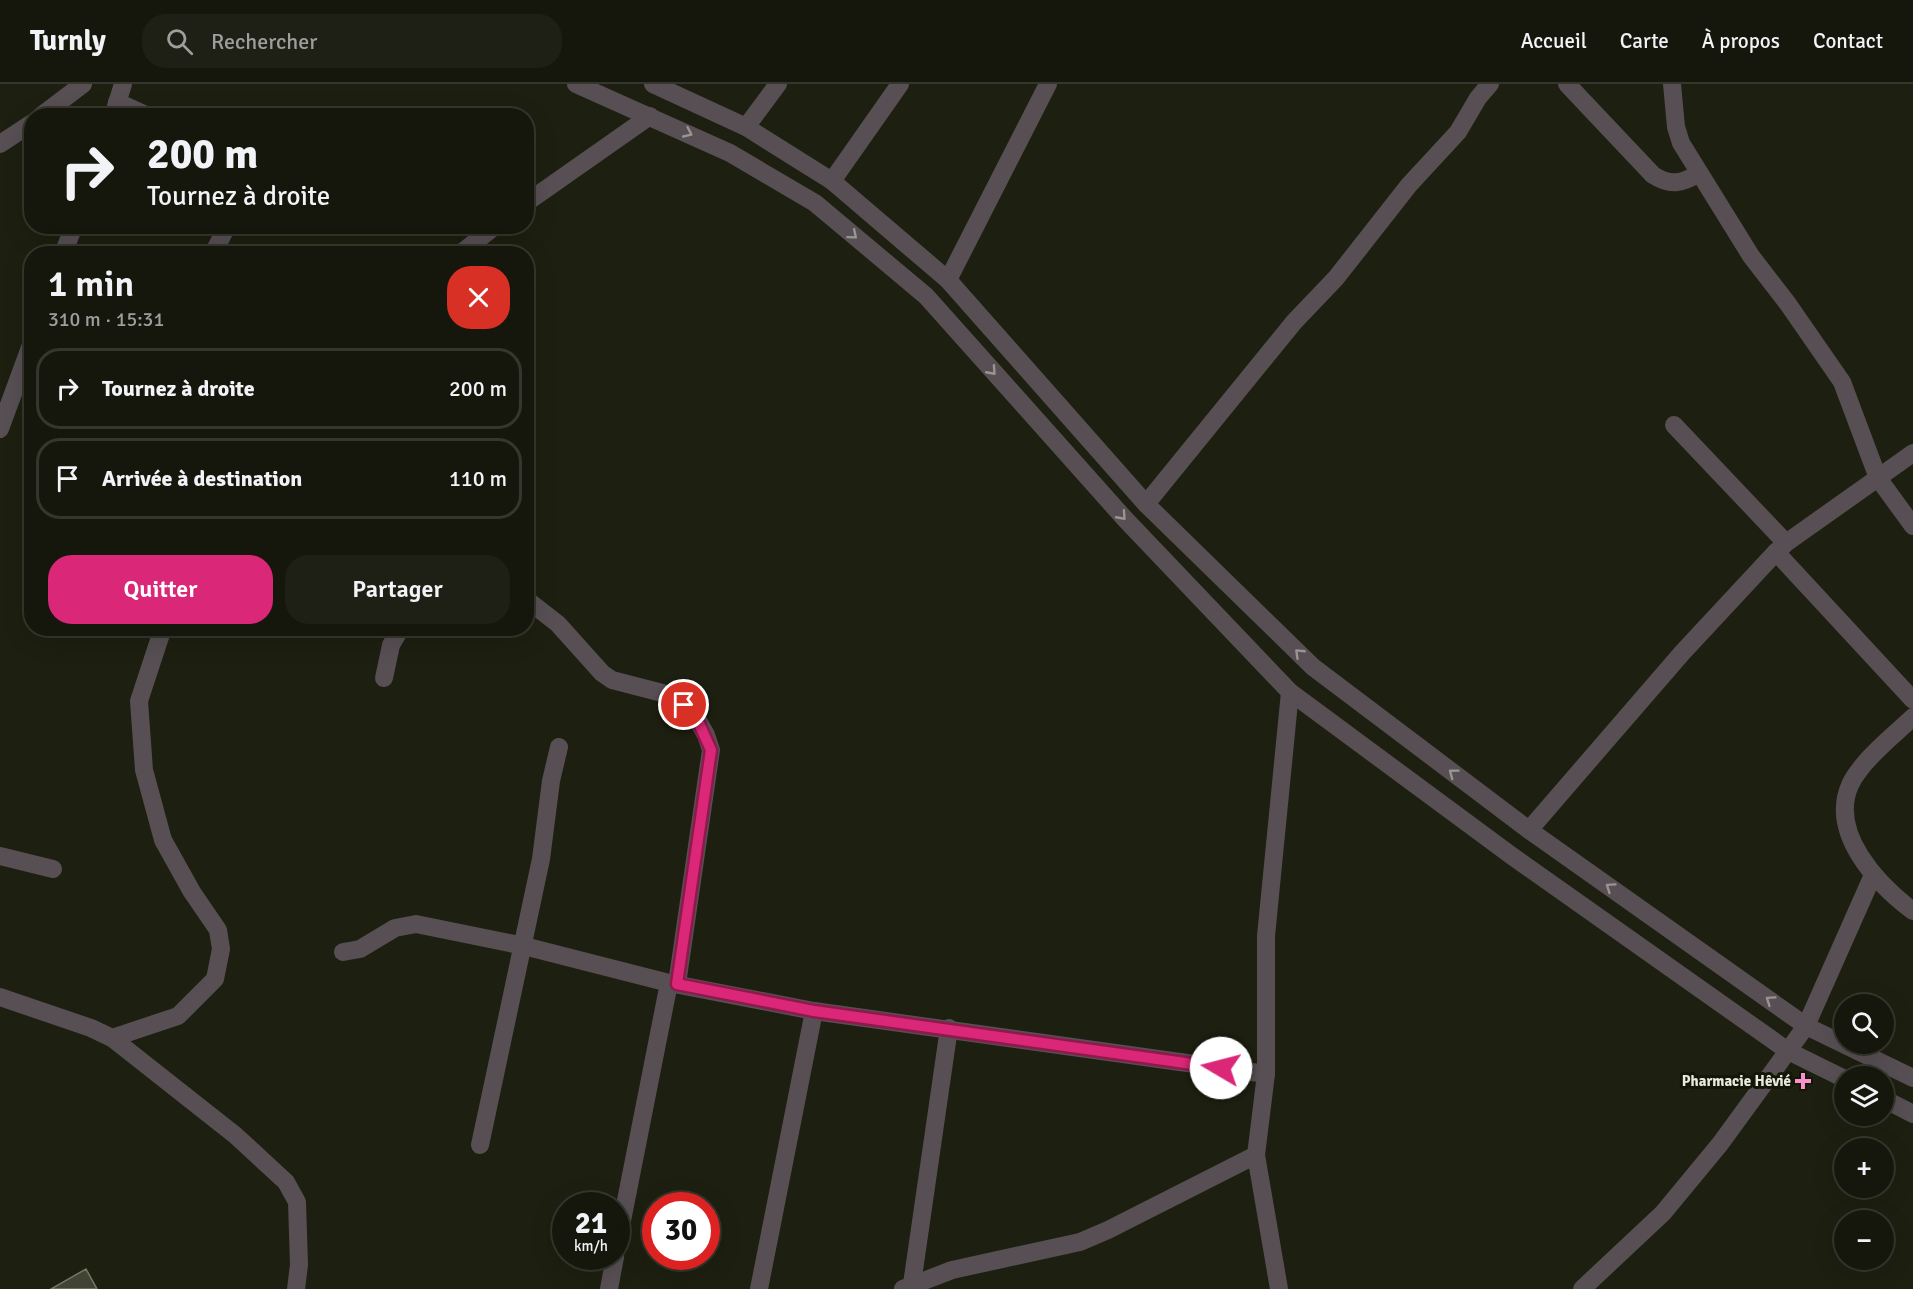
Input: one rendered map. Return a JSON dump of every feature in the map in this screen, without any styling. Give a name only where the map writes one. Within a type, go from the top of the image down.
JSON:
[{"type":"street","points":[[52,108],[83,84]]},
{"type":"street","points":[[115,108],[123,84]]},
{"type":"street","points":[[576,84],[730,153],[815,203],[926,296],[1125,519],[1290,692],[1512,856],[1788,1051],[1834,1074]]},
{"type":"street","points":[[653,84],[746,128],[832,181],[948,280],[1146,504],[1313,667],[1529,830],[1806,1026],[1913,1078]]},
{"type":"street","points":[[746,128],[778,84]]},
{"type":"street","points":[[832,181],[900,84]]},
{"type":"street","points":[[948,280],[1048,84]]},
{"type":"street","points":[[1146,504],[1287,330],[1336,278],[1409,184],[1458,132],[1478,98],[1490,84]]},
{"type":"street","points":[[1567,84],[1653,175],[1665,182],[1679,183],[1699,173]]},
{"type":"street","points":[[1672,84],[1676,127],[1681,143],[1751,256],[1788,304],[1842,382],[1878,478],[1913,526]]},
{"type":"street","points":[[534,197],[650,116]]},
{"type":"street","points":[[0,144],[24,128]]},
{"type":"street","points":[[470,246],[485,234]]},
{"type":"street","points":[[0,429],[24,364]]},
{"type":"street","points":[[1674,425],[1913,700]]},
{"type":"street","points":[[1529,830],[1682,653],[1781,547],[1913,453]]},
{"type":"street","points":[[534,605],[558,624],[602,673],[612,680],[674,696],[697,719],[711,750],[673,984],[629,1192]]},
{"type":"street","points":[[112,1038],[178,1016],[214,979],[221,949],[218,930],[192,892],[163,840],[144,770],[139,700],[160,636]]},
{"type":"street","points":[[384,678],[391,645],[396,636]]},
{"type":"street","points":[[1280,1289],[1256,1155],[1266,1074],[1266,936],[1290,692]]},
{"type":"street","points":[[1913,717],[1871,758],[1851,783],[1845,805],[1846,829],[1873,875],[1913,911]]},
{"type":"street","points":[[480,1145],[524,946],[541,859],[551,781],[559,747]]},
{"type":"street","points":[[0,856],[53,868]]},
{"type":"street","points":[[1582,1289],[1662,1213],[1720,1144],[1806,1026],[1873,875]]},
{"type":"street","points":[[343,952],[360,949],[395,928],[416,924],[524,946],[673,984],[814,1011],[1266,1074]]},
{"type":"street","points":[[0,997],[91,1028],[112,1038],[235,1135],[286,1182],[297,1202],[299,1265],[296,1289]]},
{"type":"street","points":[[759,1289],[814,1011]]},
{"type":"street","points":[[908,1287],[949,1028]]},
{"type":"street","points":[[1894,1104],[1913,1114]]},
{"type":"street","points":[[908,1287],[952,1270],[1080,1242],[1256,1155]]},
{"type":"street","points":[[609,1289],[613,1270]]},
{"type":"building","points":[[86,1269],[97,1289],[51,1289]]},
{"type":"place","name":"Pharmacie Hêvié","points":[[1803,1081]]},
{"type":"route","points":[[684,705],[697,719],[711,750],[677,984],[814,1011],[949,1028],[1221,1068]]}]
